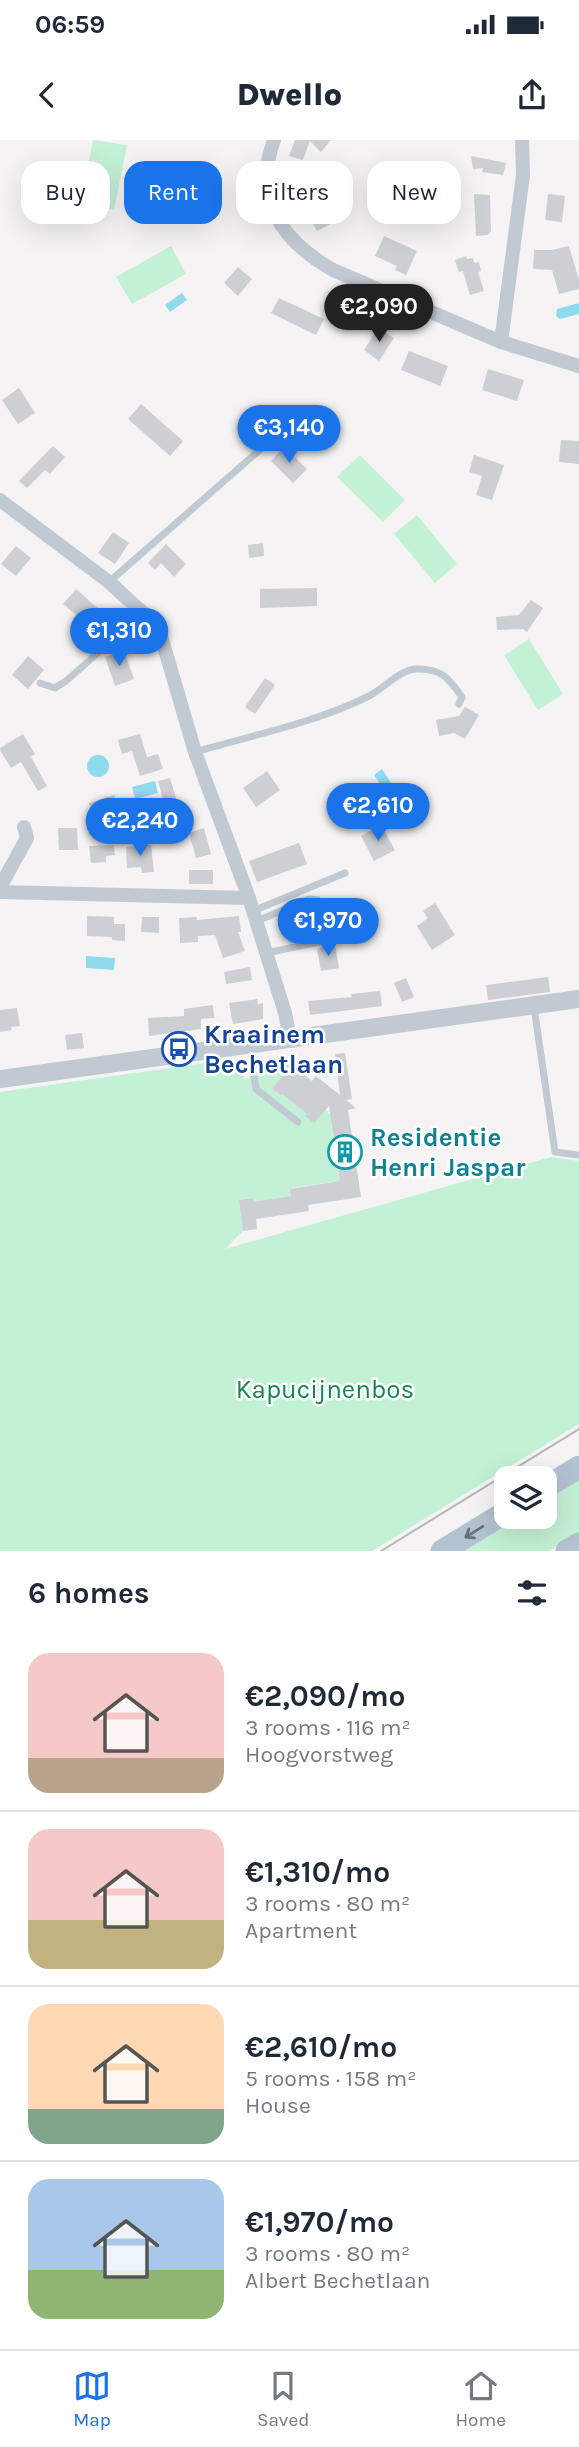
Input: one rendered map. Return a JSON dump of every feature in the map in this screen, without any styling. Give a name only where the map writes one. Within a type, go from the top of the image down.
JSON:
[{"type":"main road","points":[[557,1480],[579,1467]]},
{"type":"main road","points":[[442,1551],[494,1519]]},
{"type":"main road","points":[[567,1551],[579,1544]]},
{"type":"street","points":[[274,140],[266,174],[270,203],[276,219],[286,233],[316,260],[333,270],[501,342],[579,366]]},
{"type":"street","points":[[501,342],[523,175],[522,140]]},
{"type":"street","points":[[0,500],[109,582],[143,613],[161,636],[195,752],[266,953],[290,1038]]},
{"type":"street","points":[[24,827],[27,838],[0,889],[252,910]]},
{"type":"street","points":[[0,1079],[579,999]]},
{"type":"lane","points":[[109,582],[279,433]]},
{"type":"lane","points":[[40,683],[55,688],[66,681],[143,613]]},
{"type":"lane","points":[[195,752],[323,715],[370,695],[411,669],[442,672],[462,697],[459,704]]},
{"type":"lane","points":[[252,910],[345,873]]},
{"type":"lane","points":[[252,910],[309,899],[318,900],[325,908]]},
{"type":"lane","points":[[266,953],[329,940]]},
{"type":"lane","points":[[534,1006],[555,1152],[579,1155]]},
{"type":"lane","points":[[250,1043],[253,1066]]},
{"type":"lane","points":[[254,1075],[256,1089],[298,1122]]},
{"type":"green space","points":[[93,140],[127,145],[114,210],[110,209],[110,161],[89,161]]},
{"type":"green space","points":[[171,246],[186,274],[132,304],[116,277]]},
{"type":"green space","points":[[360,455],[405,500],[383,522],[337,477]]},
{"type":"green space","points":[[417,515],[457,564],[435,583],[394,534]]},
{"type":"green space","points":[[529,639],[563,694],[538,710],[504,655]]},
{"type":"green space","name":"Kapucijnenbos","points":[[219,1061],[242,1067],[244,1079],[250,1078],[250,1075],[278,1072],[283,1075],[272,1089],[280,1096],[282,1094],[307,1114],[306,1116],[325,1110],[333,1116],[331,1123],[340,1181],[291,1188],[291,1196],[253,1202],[252,1198],[239,1200],[243,1231],[225,1249],[551,1157],[579,1161],[579,1424],[511,1466],[494,1466],[494,1476],[372,1551],[0,1551],[0,1092]]},
{"type":"green space","points":[[579,1476],[579,1533],[549,1551],[455,1551],[494,1527],[557,1529],[557,1489]]},
{"type":"water","points":[[182,293],[187,300],[170,312],[165,305]]},
{"type":"water","points":[[579,303],[579,314],[560,319],[556,316],[557,309]]},
{"type":"water","points":[[94,755],[102,755],[109,762],[109,770],[102,777],[94,777],[87,770],[87,762]]},
{"type":"water","points":[[382,769],[393,786],[385,791],[374,775]]},
{"type":"water","points":[[155,781],[158,793],[135,799],[132,787]]},
{"type":"water","points":[[86,956],[115,958],[114,970],[86,968]]},
{"type":"building","points":[[295,140],[331,140],[321,152],[310,141],[303,160],[289,156]]},
{"type":"building","points":[[471,156],[506,163],[503,175],[482,172],[483,168],[473,169]]},
{"type":"building","points":[[474,194],[490,195],[491,231],[488,235],[476,236]]},
{"type":"building","points":[[548,194],[565,196],[562,222],[545,220]]},
{"type":"building","points":[[313,224],[330,224],[317,231]]},
{"type":"building","points":[[384,236],[417,251],[406,275],[395,270],[397,266],[375,256]]},
{"type":"building","points":[[569,246],[579,289],[559,294],[552,270],[533,269],[534,250]]},
{"type":"building","points":[[466,256],[467,259],[473,258],[474,263],[479,262],[481,271],[478,272],[484,291],[470,295],[463,271],[459,272],[455,260]]},
{"type":"building","points":[[238,267],[252,279],[238,296],[224,283]]},
{"type":"building","points":[[279,298],[324,319],[316,335],[271,313]]},
{"type":"building","points":[[378,328],[394,338],[379,361],[364,350]]},
{"type":"building","points":[[409,351],[448,366],[440,386],[401,370]]},
{"type":"building","points":[[488,369],[524,380],[517,401],[482,390]]},
{"type":"building","points":[[19,388],[35,413],[18,424],[2,400]]},
{"type":"building","points":[[141,404],[183,441],[170,456],[128,419]]},
{"type":"building","points":[[561,440],[579,441],[579,464],[559,462]]},
{"type":"building","points":[[53,446],[65,457],[50,474],[45,470],[27,488],[19,481]]},
{"type":"building","points":[[284,447],[307,469],[293,483],[271,461]]},
{"type":"building","points":[[474,455],[504,465],[492,500],[476,495],[482,476],[469,472]]},
{"type":"building","points":[[113,532],[129,543],[115,564],[98,553]]},
{"type":"building","points":[[263,543],[264,556],[249,558],[248,545]]},
{"type":"building","points":[[166,544],[186,564],[174,577],[161,563],[155,570],[148,563]]},
{"type":"building","points":[[16,546],[31,558],[16,576],[1,564]]},
{"type":"building","points":[[317,588],[317,606],[260,608],[260,589]]},
{"type":"building","points":[[76,589],[108,617],[95,631],[63,604]]},
{"type":"building","points":[[531,600],[543,608],[527,632],[523,629],[497,630],[496,617],[519,615]]},
{"type":"building","points":[[124,651],[134,679],[115,686],[105,657]]},
{"type":"building","points":[[28,656],[44,670],[28,689],[12,675]]},
{"type":"building","points":[[265,678],[275,685],[255,714],[245,707]]},
{"type":"building","points":[[465,707],[479,715],[465,739],[454,733],[439,736],[436,720],[459,716]]},
{"type":"building","points":[[23,734],[35,754],[31,757],[47,786],[38,791],[21,762],[11,768],[0,750]]},
{"type":"building","points":[[140,734],[147,757],[158,754],[163,769],[140,776],[132,751],[122,754],[118,740]]},
{"type":"building","points":[[267,771],[280,790],[256,807],[243,788]]},
{"type":"building","points":[[170,778],[180,811],[167,815],[158,781]]},
{"type":"building","points":[[114,795],[119,809],[93,817],[89,803]]},
{"type":"building","points":[[381,825],[395,850],[374,861],[361,836]]},
{"type":"building","points":[[58,828],[77,828],[78,850],[59,850]]},
{"type":"building","points":[[204,828],[211,854],[196,858],[189,833]]},
{"type":"building","points":[[299,843],[307,864],[257,882],[249,861]]},
{"type":"building","points":[[114,845],[115,855],[106,856],[106,862],[91,863],[89,846]]},
{"type":"building","points":[[151,845],[154,872],[142,873],[141,867],[127,868],[126,847]]},
{"type":"building","points":[[189,870],[213,870],[213,884],[189,884]]},
{"type":"building","points":[[435,903],[455,935],[432,950],[417,926],[428,918],[423,911]]},
{"type":"building","points":[[313,906],[318,920],[291,929],[286,915]]},
{"type":"building","points":[[87,916],[114,917],[114,924],[125,924],[125,941],[112,940],[112,937],[87,936]]},
{"type":"building","points":[[239,916],[241,932],[238,932],[245,951],[223,958],[215,935],[198,936],[198,942],[180,943],[179,918],[197,917],[197,920]]},
{"type":"building","points":[[142,917],[159,917],[159,933],[141,932]]},
{"type":"building","points":[[333,944],[339,968],[321,971],[317,949]]},
{"type":"building","points":[[250,967],[252,980],[226,984],[224,972]]},
{"type":"building","points":[[548,977],[550,992],[488,1000],[486,985]]},
{"type":"building","points":[[406,978],[414,997],[402,1002],[394,983]]},
{"type":"building","points":[[380,991],[382,1006],[310,1015],[308,1001]]},
{"type":"building","points":[[257,999],[258,1004],[263,1003],[263,1019],[233,1024],[229,1003]]},
{"type":"building","points":[[213,1005],[214,1018],[201,1019],[201,1029],[149,1036],[148,1018],[184,1016],[184,1009]]},
{"type":"building","points":[[17,1008],[20,1026],[0,1032],[0,1010]]},
{"type":"building","points":[[82,1033],[84,1048],[67,1050],[65,1035]]},
{"type":"building","name":"Residentie Henri Jaspar","points":[[345,1053],[352,1099],[346,1100],[356,1108],[348,1110],[361,1197],[308,1205],[309,1211],[256,1219],[257,1229],[243,1231],[239,1200],[253,1198],[253,1202],[291,1196],[290,1189],[340,1181],[329,1106],[314,1123],[305,1116],[307,1114],[272,1089],[287,1070],[260,1074],[257,1070],[259,1065],[308,1061],[309,1067],[297,1069],[312,1081],[316,1076],[340,1095],[335,1054]]},
{"type":"tram line","points":[[381,1551],[579,1429]]},
{"type":"place","name":"Kraainem Bechetlaan","points":[[179,1049]]},
{"type":"place","name":"Residentie Henri Jaspar","points":[[345,1152]]}]
